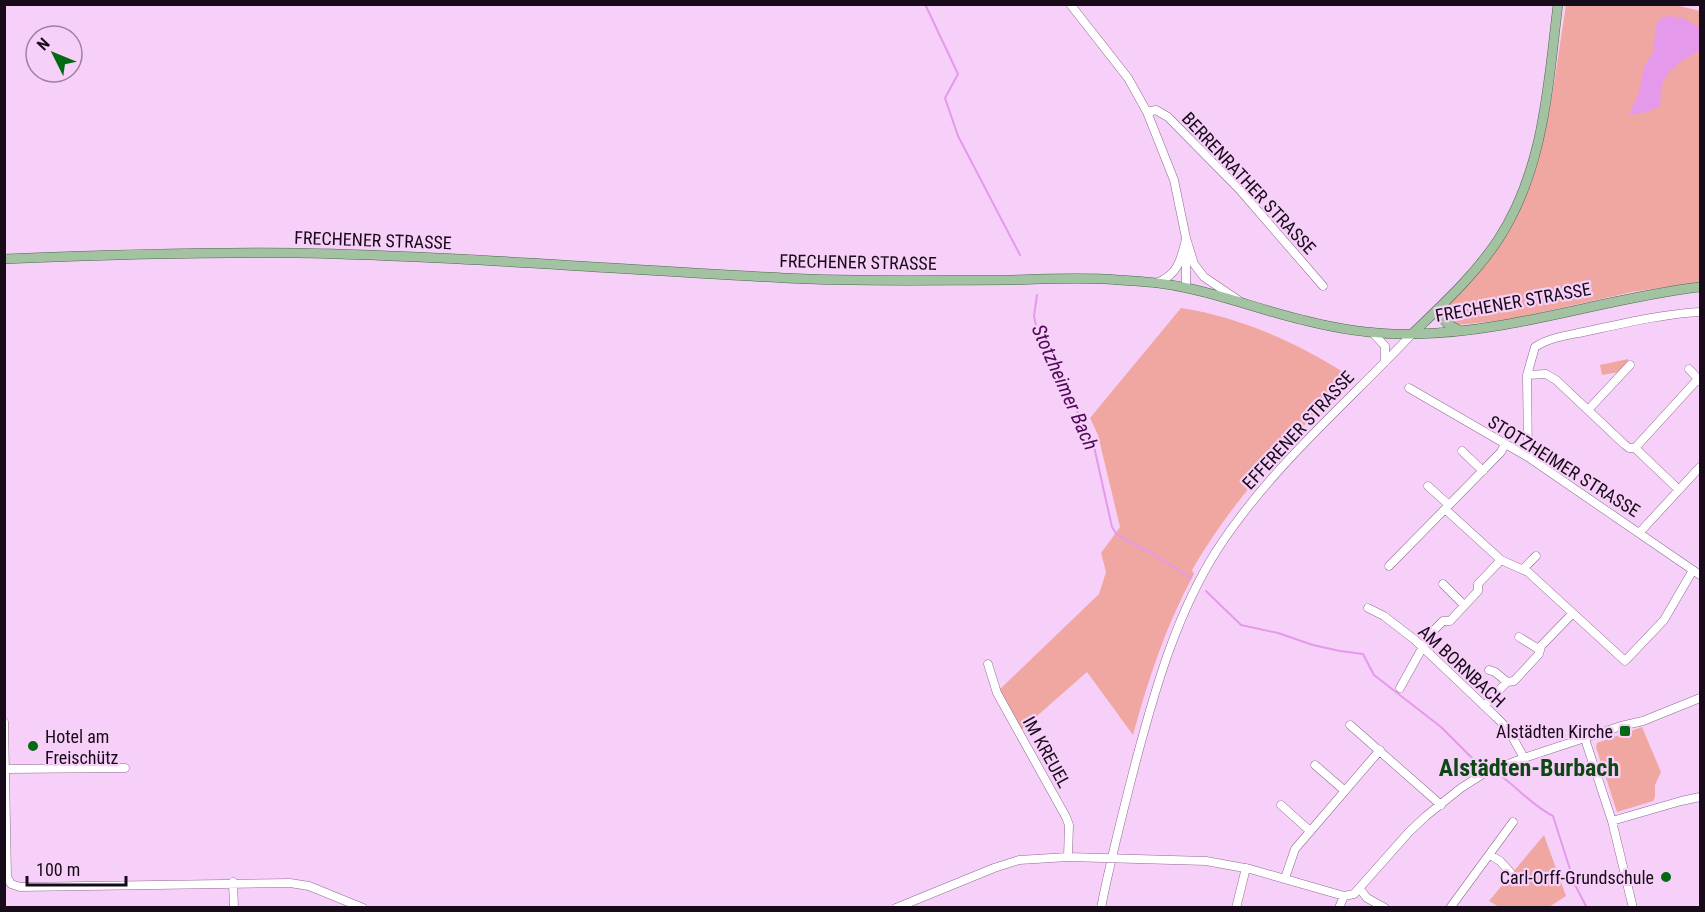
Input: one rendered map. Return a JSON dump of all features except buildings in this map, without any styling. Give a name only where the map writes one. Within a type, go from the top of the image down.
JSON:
[{"type":"main road","name":"EFFERENER STRASSE","points":[[1412,334],[1473,272],[1497,241],[1510,219],[1530,173],[1545,115],[1558,4]]},
{"type":"main road","name":"FRECHENER STRASSE","points":[[4,259],[176,253],[295,253],[463,259],[787,278],[949,280],[1088,278],[1186,287],[1303,321],[1372,332],[1412,334],[1509,324],[1641,295],[1701,287]]},
{"type":"main road","points":[[1444,302],[1443,319],[1460,330]]},
{"type":"street","name":"BERRENRATHER STRASSE","points":[[1070,4],[1128,78],[1147,112],[1174,180],[1194,264],[1204,277],[1240,301]]},
{"type":"street","name":"BERRENRATHER STRASSE","points":[[1147,112],[1156,110],[1168,117],[1239,189],[1323,286]]},
{"type":"street","name":"BERRENRATHER STRASSE","points":[[1156,283],[1166,279],[1176,270],[1186,238]]},
{"type":"street","name":"BERRENRATHER STRASSE","points":[[1186,238],[1186,287]]},
{"type":"street","points":[[1528,457],[1527,375],[1534,347],[1545,341],[1650,319],[1701,312]]},
{"type":"street","points":[[1372,332],[1385,346],[1385,362]]},
{"type":"street","name":"EFFERENER STRASSE","points":[[1101,908],[1111,858],[1149,711],[1181,618],[1203,573],[1218,549],[1277,472],[1412,334]]},
{"type":"street","points":[[1588,410],[1630,365]]},
{"type":"street","points":[[1635,448],[1700,380],[1689,369]]},
{"type":"street","points":[[1527,375],[1546,374],[1556,380],[1629,448],[1635,448],[1679,490]]},
{"type":"street","name":"STOTZHEIMER STRASSE","points":[[1408,388],[1528,457],[1697,572]]},
{"type":"street","points":[[1389,566],[1483,471],[1501,452],[1505,444]]},
{"type":"street","points":[[1462,451],[1483,471]]},
{"type":"street","points":[[1640,532],[1701,467]]},
{"type":"street","points":[[1428,486],[1500,560],[1523,569],[1539,581],[1624,661],[1664,620],[1697,572]]},
{"type":"street","points":[[1523,569],[1536,556]]},
{"type":"street","points":[[1400,688],[1430,634],[1443,621],[1450,621],[1478,591],[1478,584],[1500,560]]},
{"type":"street","points":[[1443,584],[1464,605]]},
{"type":"street","name":"AM BORNBACH","points":[[1368,608],[1384,616],[1422,647],[1508,729],[1524,758]]},
{"type":"street","points":[[1484,706],[1507,682],[1514,681],[1539,654],[1541,646],[1572,614]]},
{"type":"street","points":[[1519,637],[1540,650]]},
{"type":"street","name":"IM KREUEL","points":[[988,664],[997,693],[1066,817],[1069,825],[1068,857]]},
{"type":"street","points":[[1489,670],[1507,682]]},
{"type":"street","points":[[896,908],[1019,860],[1068,857],[1206,861],[1246,868],[1344,896],[1354,894],[1409,832],[1461,788],[1483,774],[1524,758],[1643,721],[1701,698]]},
{"type":"street","points":[[4,722],[8,877],[11,884],[20,887],[233,882],[290,883],[309,886],[363,908]]},
{"type":"street","points":[[1350,725],[1441,804]]},
{"type":"street","points":[[1585,739],[1612,822],[1633,908]]},
{"type":"street","points":[[1285,878],[1292,855],[1380,750]]},
{"type":"street","points":[[1315,765],[1345,791]]},
{"type":"street","points":[[7,769],[125,768]]},
{"type":"street","points":[[1612,822],[1701,797]]},
{"type":"street","points":[[1281,806],[1310,831]]},
{"type":"street","points":[[1450,908],[1490,855],[1493,846],[1513,822]]},
{"type":"street","points":[[1490,855],[1500,861],[1510,872]]},
{"type":"street","points":[[1236,908],[1246,868]]},
{"type":"street","points":[[233,882],[234,908]]},
{"type":"street","points":[[1360,889],[1367,898],[1385,908]]},
{"type":"street","points":[[1339,908],[1344,896]]},
{"type":"shaded area","points":[[1671,4],[1700,11],[1700,282],[1632,292],[1507,320],[1457,325],[1448,319],[1446,310],[1502,242],[1529,187],[1546,127],[1566,5]]},
{"type":"shaded area","points":[[1669,16],[1683,18],[1700,28],[1700,50],[1668,74],[1661,88],[1660,106],[1647,112],[1629,115],[1639,92],[1644,67],[1653,52],[1656,25],[1661,18]]},
{"type":"shaded area","points":[[1181,308],[1248,325],[1291,343],[1351,377],[1265,469],[1208,543],[1192,570],[1194,574],[1159,653],[1133,735],[1087,672],[1021,730],[998,691],[1099,594],[1106,572],[1101,553],[1120,527],[1098,435],[1090,418]]},
{"type":"shaded area","points":[[1628,359],[1619,372],[1602,375],[1600,365]]},
{"type":"shaded area","points":[[1642,727],[1661,772],[1655,785],[1655,797],[1653,801],[1617,812],[1596,747],[1597,743]]},
{"type":"shaded area","points":[[1544,835],[1566,896],[1549,907],[1499,907],[1489,901]]},
{"type":"waterway","name":"Stotzheimer Bach","points":[[925,4],[958,74],[945,98],[958,136],[1020,255]]},
{"type":"waterway","name":"Stotzheimer Bach","points":[[1037,295],[1034,316],[1038,335],[1093,442],[1112,527],[1117,535],[1191,578]]},
{"type":"waterway","name":"Stotzheimer Bach","points":[[1206,591],[1241,625],[1278,633],[1313,645],[1363,654],[1374,675],[1441,727],[1474,760],[1486,766]]},
{"type":"waterway","name":"Stotzheimer Bach","points":[[1501,776],[1539,808],[1553,816],[1575,885],[1587,908]]},
{"type":"place","name":"Alstädten Kirche","points":[[1625,731]]},
{"type":"place","name":"Hotel am Freischütz","points":[[33,746]]},
{"type":"place","name":"Carl-Orff-Grundschule","points":[[1666,877]]},
{"type":"district","name":"Alstädten-Burbach","points":[[1529,768]]}]
